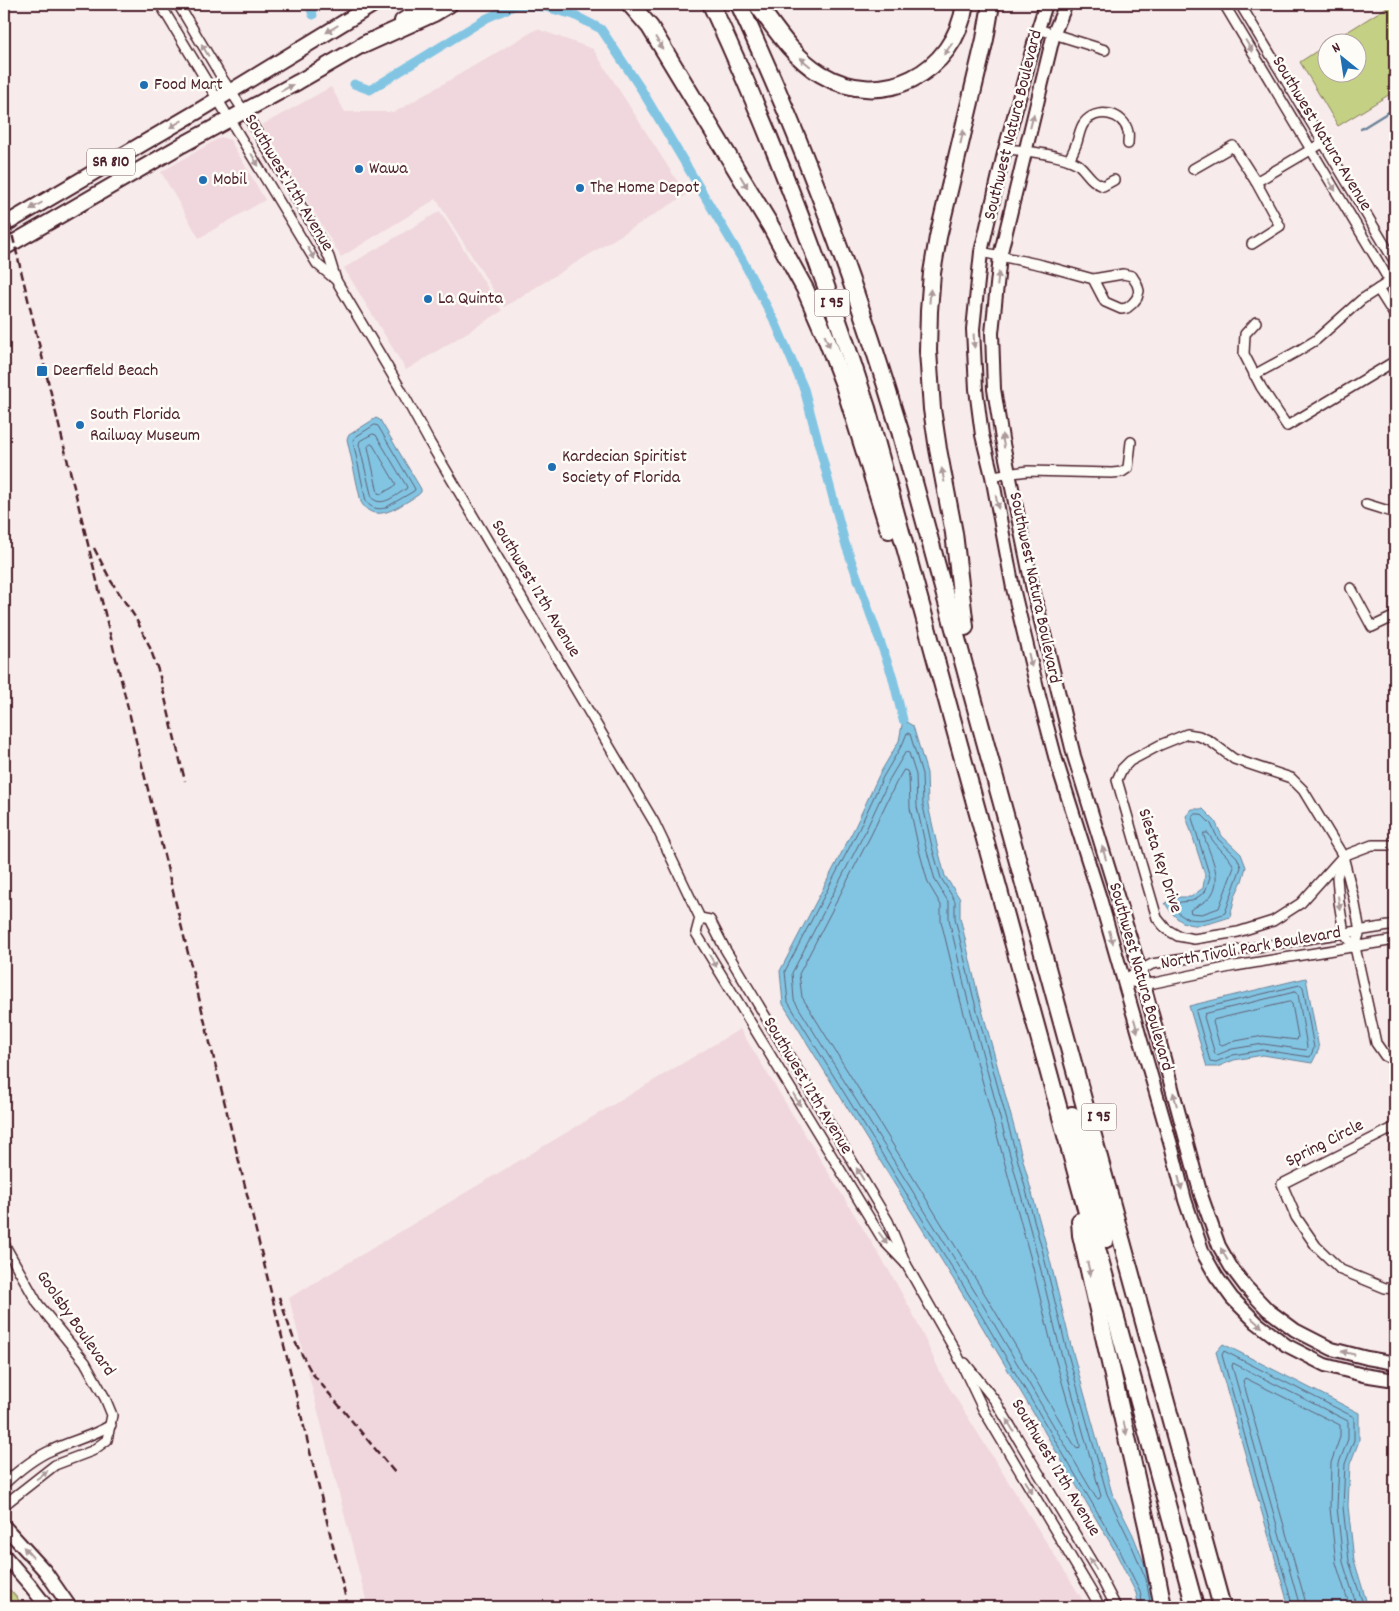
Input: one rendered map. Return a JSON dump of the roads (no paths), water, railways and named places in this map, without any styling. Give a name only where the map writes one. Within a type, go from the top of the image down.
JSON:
[{"type":"highway","points":[[364,44],[434,13],[449,4]]},
{"type":"highway","points":[[630,4],[650,27],[770,225],[805,289],[844,385],[900,564],[924,613]]},
{"type":"highway","name":"I 95","points":[[711,4],[772,142],[828,290],[866,408],[924,613],[1195,1607]]},
{"type":"highway","points":[[722,4],[757,82],[805,199],[842,300],[875,402],[1206,1607]]},
{"type":"highway","points":[[739,4],[789,116],[824,204],[866,322],[900,431],[1222,1607]]},
{"type":"highway","name":"I 95","points":[[750,4],[816,156],[873,313],[918,457],[1233,1607]]},
{"type":"highway","points":[[757,4],[785,41],[806,63],[831,79],[848,85],[866,88],[900,84],[918,76],[938,61],[949,48],[958,32],[965,4]]},
{"type":"highway","points":[[965,627],[954,533],[932,409],[928,331],[932,273],[938,237],[985,39],[991,4]]},
{"type":"highway","points":[[1075,1169],[1081,1235],[1141,1500],[1163,1607]]},
{"type":"main road","name":"SR 810","points":[[4,225],[374,4]]},
{"type":"main road","name":"SR 810","points":[[4,248],[364,44],[429,4]]},
{"type":"street","name":"Southwest 12th Avenue","points":[[160,4],[317,264],[336,280]]},
{"type":"street","name":"Southwest 12th Avenue","points":[[178,4],[314,228],[329,257],[336,280],[400,388],[444,468],[650,815],[700,918],[696,932],[883,1240],[906,1264]]},
{"type":"street","name":"Southwest Natura Boulevard","points":[[1046,4],[1005,149],[981,252],[973,328],[976,389],[982,435],[992,476],[1013,588],[1041,706],[1056,760],[1099,895],[1171,1144],[1185,1200],[1203,1253],[1216,1276],[1232,1298],[1257,1323],[1286,1345],[1325,1365],[1363,1375],[1395,1380]]},
{"type":"street","name":"Southwest Natura Boulevard","points":[[1066,4],[1054,33],[1000,256],[992,333],[994,389],[1032,585],[1074,756],[1140,970],[1201,1195],[1220,1246],[1231,1267],[1246,1287],[1268,1310],[1295,1330],[1332,1349],[1367,1358],[1395,1362]]},
{"type":"street","name":"Southwest Natura Avenue","points":[[1224,4],[1311,150],[1393,280],[1395,290]]},
{"type":"street","name":"Southwest Natura Avenue","points":[[1240,4],[1395,262]]},
{"type":"street","points":[[1038,29],[1104,50]]},
{"type":"street","points":[[1069,160],[1083,124],[1097,114],[1107,112],[1117,116],[1128,132],[1128,144]]},
{"type":"street","points":[[1256,182],[1324,142]]},
{"type":"street","points":[[1193,169],[1233,146],[1256,182],[1280,226],[1252,244]]},
{"type":"street","points":[[1005,149],[1025,150],[1069,160],[1078,165],[1094,182],[1103,186],[1114,180]]},
{"type":"street","points":[[981,252],[1093,280],[1123,274],[1132,276],[1139,291],[1137,298],[1127,308],[1121,309],[1105,302],[1093,280]]},
{"type":"street","points":[[1254,375],[1316,340],[1361,300],[1393,280]]},
{"type":"street","points":[[1378,289],[1395,316]]},
{"type":"street","points":[[1256,322],[1245,334],[1244,354],[1254,375],[1287,426],[1395,361]]},
{"type":"street","name":"Southwest Natura Boulevard","points":[[992,476],[1028,470],[1122,472],[1128,468],[1130,442]]},
{"type":"street","points":[[1366,504],[1395,513]]},
{"type":"street","points":[[1350,588],[1372,627],[1395,616]]},
{"type":"street","name":"Siesta Key Drive","points":[[1343,856],[1303,790],[1291,778],[1234,759],[1210,741],[1199,736],[1187,734],[1160,745],[1130,761],[1122,770],[1117,780],[1157,918],[1166,929],[1178,936],[1194,939],[1238,932],[1273,921],[1301,903],[1343,856],[1372,845],[1395,845]]},
{"type":"street","points":[[1343,856],[1360,930],[1355,947]]},
{"type":"street","points":[[1343,856],[1337,877],[1344,933],[1355,947],[1376,1043],[1385,1056],[1395,1061]]},
{"type":"street","name":"Southwest 12th Avenue","points":[[700,918],[710,920],[725,949],[888,1221],[906,1264],[956,1352],[983,1409],[1100,1607]]},
{"type":"street","name":"North Tivoli Park Boulevard","points":[[1123,980],[1152,964],[1395,925]]},
{"type":"street","name":"North Tivoli Park Boulevard","points":[[1123,980],[1143,984],[1219,969],[1395,940]]},
{"type":"street","points":[[1280,944],[1282,958]]},
{"type":"street","points":[[1216,954],[1219,969]]},
{"type":"street","name":"Spring Circle","points":[[1395,1127],[1282,1184],[1296,1218],[1316,1246],[1341,1270],[1385,1288],[1395,1288]]},
{"type":"street","name":"Goolsby Boulevard","points":[[4,1244],[38,1304],[85,1362],[105,1398],[112,1415],[111,1425]]},
{"type":"street","name":"Southwest 12th Avenue","points":[[956,1352],[996,1402],[1099,1574],[1116,1607]]},
{"type":"street","points":[[4,1484],[16,1473],[51,1450],[97,1434],[111,1425]]},
{"type":"street","points":[[4,1505],[55,1465],[92,1451],[107,1440],[111,1425]]},
{"type":"street","points":[[4,1526],[45,1571],[70,1607]]},
{"type":"street","points":[[4,1555],[47,1607]]},
{"type":"water","points":[[376,418],[380,420],[421,489],[418,495],[397,508],[381,513],[374,513],[361,502],[347,439],[349,435]]},
{"type":"water","points":[[903,720],[913,726],[927,773],[928,805],[937,845],[945,876],[960,899],[960,917],[978,995],[1112,1493],[1133,1535],[1150,1578],[1156,1607],[1139,1607],[1136,1593],[1114,1549],[970,1306],[783,1004],[780,971],[855,827],[879,775],[899,741]]},
{"type":"water","points":[[1192,809],[1203,809],[1215,821],[1222,836],[1241,854],[1246,867],[1235,896],[1230,917],[1202,925],[1194,925],[1179,920],[1165,903],[1180,897],[1191,897],[1203,888],[1205,875],[1186,816]]},
{"type":"water","points":[[1306,978],[1319,1049],[1312,1063],[1263,1055],[1234,1060],[1217,1067],[1207,1067],[1189,1006]]},
{"type":"water","points":[[1223,1344],[1359,1413],[1359,1441],[1350,1464],[1348,1506],[1354,1560],[1368,1607],[1289,1607],[1216,1352]]},
{"type":"waterway","points":[[309,4],[313,15]]},
{"type":"waterway","points":[[354,84],[370,90],[487,18],[516,5],[545,7],[574,15],[601,29],[641,89],[743,261],[776,324],[804,389],[845,543],[892,675],[903,720]]},
{"type":"waterway","points":[[1361,129],[1395,108]]},
{"type":"railway","points":[[4,201],[348,1607]]},
{"type":"railway","points":[[94,548],[111,581],[135,617],[149,645],[159,673],[185,781]]},
{"type":"railway","points":[[279,1297],[294,1340],[312,1373],[396,1474]]},
{"type":"place","name":"Food Mart","points":[[144,85]]},
{"type":"place","name":"Wawa","points":[[359,169]]},
{"type":"place","name":"Mobil","points":[[203,180]]},
{"type":"place","name":"The Home Depot","points":[[580,188]]},
{"type":"place","name":"La Quinta","points":[[428,299]]},
{"type":"place","name":"Deerfield Beach","points":[[42,371]]},
{"type":"place","name":"South Florida Railway Museum","points":[[80,425]]},
{"type":"place","name":"Kardecian Spiritist Society of Florida","points":[[552,467]]}]
